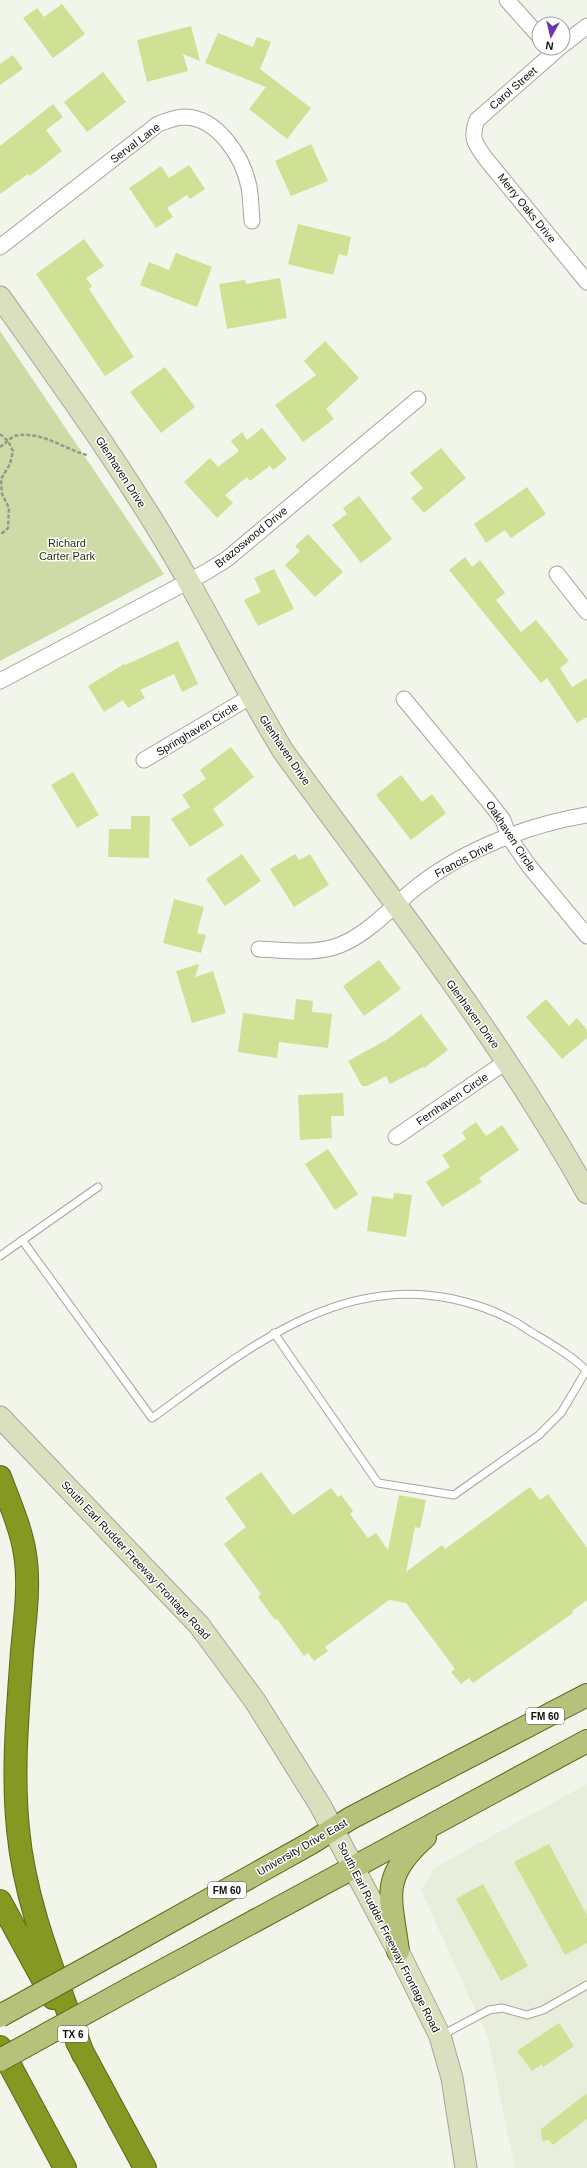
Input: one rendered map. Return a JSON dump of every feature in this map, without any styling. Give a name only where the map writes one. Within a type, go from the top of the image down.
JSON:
[{"type":"highway","points":[[0,1476],[14,1514],[25,1554],[26,1598],[17,1718],[15,1779],[18,1829],[29,1896],[83,2054]]},
{"type":"highway","name":"TX 6","points":[[0,1901],[145,2168]]},
{"type":"highway","points":[[0,2047],[65,2168]]},
{"type":"main road","name":"University Drive East","points":[[0,2016],[333,1829],[587,1695]]},
{"type":"main road","points":[[0,2060],[451,1813],[587,1741]]},
{"type":"main road","points":[[398,1952],[391,1895],[395,1872],[405,1856],[451,1813]]},
{"type":"street","points":[[507,0],[531,27]]},
{"type":"street","name":"Carol Street","points":[[571,37],[587,26]]},
{"type":"street","name":"Carol Street","points":[[472,132],[477,120],[547,56]]},
{"type":"street","name":"Serval Lane","points":[[0,247],[158,124],[174,118],[185,117],[202,120],[212,126],[236,154],[249,186],[252,221]]},
{"type":"street","name":"Merry Oaks Drive","points":[[472,132],[476,145],[486,159],[587,282]]},
{"type":"street","name":"Glenhaven Drive","points":[[0,297],[115,461],[188,581],[250,697],[283,751],[507,1061],[556,1138],[587,1193]]},
{"type":"street","name":"Brazoswood Drive","points":[[0,681],[227,559],[418,399]]},
{"type":"street","points":[[557,574],[587,612]]},
{"type":"street","name":"Springhaven Circle","points":[[144,760],[250,697]]},
{"type":"street","name":"Oakhaven Circle","points":[[404,699],[503,820],[509,837],[529,866],[587,936]]},
{"type":"street","name":"Francis Drive","points":[[259,949],[320,951],[341,944],[356,936],[396,906],[417,886],[438,872],[474,852],[545,824],[587,815]]},
{"type":"street","name":"Fernhaven Circle","points":[[396,1137],[507,1061]]},
{"type":"street","name":"South Earl Rudder Freeway Frontage Road","points":[[0,1417],[199,1625],[255,1701],[333,1829],[354,1867],[440,2036],[452,2078],[466,2168]]},
{"type":"lane","points":[[0,1256],[98,1187]]},
{"type":"lane","points":[[22,1240],[152,1418],[236,1357],[274,1333],[334,1306],[360,1298],[392,1294],[420,1293],[468,1302],[493,1310],[516,1321],[587,1371],[561,1413],[539,1436],[454,1495],[378,1483],[274,1333]]},
{"type":"lane","points":[[440,2036],[489,2010],[502,2008],[527,2015],[543,2010],[587,1985]]},
{"type":"path","points":[[0,434],[8,441],[12,451],[10,464],[0,478],[1,494],[9,508],[8,528],[0,535]]},
{"type":"path","points":[[0,447],[14,437],[33,434],[72,451],[115,461]]},
{"type":"shaded area","points":[[587,1784],[587,2168],[515,2168],[488,2038],[421,1890],[434,1868]]},
{"type":"green space","name":"Richard Carter Park","points":[[0,331],[164,574],[0,661]]},
{"type":"building","points":[[62,4],[85,34],[53,58],[23,18],[37,8],[44,17]]},
{"type":"building","points":[[191,26],[200,61],[183,54],[188,71],[147,82],[137,40]]},
{"type":"building","points":[[218,33],[253,47],[257,37],[271,42],[260,69],[311,108],[287,139],[249,109],[266,87],[205,63]]},
{"type":"building","points":[[13,55],[23,69],[0,85],[0,64]]},
{"type":"building","points":[[103,72],[126,102],[87,132],[64,102]]},
{"type":"building","points":[[53,104],[63,117],[46,130],[62,151],[30,176],[28,174],[0,194],[0,146]]},
{"type":"building","points":[[311,144],[328,181],[291,196],[275,161]]},
{"type":"building","points":[[189,165],[205,189],[190,199],[187,195],[167,208],[173,217],[156,228],[129,188],[161,166],[169,178]]},
{"type":"building","points":[[298,224],[351,237],[347,256],[339,254],[333,275],[288,264]]},
{"type":"building","points":[[84,239],[104,266],[86,278],[92,286],[89,289],[134,357],[105,376],[36,274]]},
{"type":"building","points":[[176,253],[212,267],[197,307],[140,285],[149,262],[169,270]]},
{"type":"building","points":[[280,278],[287,318],[227,329],[219,284],[245,280],[246,284]]},
{"type":"building","points":[[325,341],[359,378],[326,409],[334,419],[303,442],[275,405],[316,375],[304,361]]},
{"type":"building","points":[[165,367],[195,407],[161,433],[130,392]]},
{"type":"building","points":[[262,428],[287,459],[273,470],[270,466],[250,481],[247,477],[225,495],[233,503],[217,518],[184,482],[210,458],[218,467],[239,451],[231,441],[242,432],[247,440]]},
{"type":"building","points":[[441,448],[466,478],[424,513],[411,498],[423,488],[410,473]]},
{"type":"building","points":[[527,487],[546,514],[511,538],[505,530],[486,543],[474,524]]},
{"type":"building","points":[[359,496],[392,539],[361,563],[332,525],[347,514],[343,508]]},
{"type":"building","points":[[308,534],[343,572],[315,597],[285,565],[300,551],[295,546]]},
{"type":"building","points":[[465,557],[472,567],[480,560],[505,593],[496,600],[521,632],[536,620],[569,661],[560,668],[572,687],[587,678],[587,717],[577,723],[547,678],[541,683],[449,570]]},
{"type":"building","points":[[274,569],[294,609],[258,626],[244,600],[261,592],[254,578]]},
{"type":"building","points":[[178,641],[198,684],[182,692],[174,674],[140,690],[145,698],[128,708],[123,700],[104,712],[88,686],[124,664],[125,665]]},
{"type":"building","points":[[231,747],[254,777],[213,809],[224,825],[190,847],[171,819],[190,807],[182,795],[206,779],[200,770]]},
{"type":"building","points":[[73,772],[99,815],[77,828],[51,785]]},
{"type":"building","points":[[401,775],[422,802],[432,794],[446,813],[411,840],[376,795]]},
{"type":"building","points":[[131,816],[150,816],[149,858],[108,857],[109,829],[131,829]]},
{"type":"building","points":[[242,854],[261,881],[225,906],[206,879]]},
{"type":"building","points":[[295,854],[299,860],[310,854],[329,885],[294,907],[270,869]]},
{"type":"building","points":[[174,899],[204,907],[197,933],[206,935],[201,953],[163,943]]},
{"type":"building","points":[[379,960],[401,989],[364,1016],[343,986]]},
{"type":"building","points":[[199,964],[195,977],[213,971],[226,1013],[192,1023],[176,971]]},
{"type":"building","points":[[296,999],[313,1001],[312,1012],[332,1014],[328,1048],[279,1042],[277,1058],[238,1052],[243,1013],[294,1020]]},
{"type":"building","points":[[546,999],[569,1026],[577,1018],[587,1030],[587,1038],[562,1059],[526,1017]]},
{"type":"building","points":[[421,1014],[448,1050],[424,1068],[423,1067],[390,1084],[386,1076],[367,1086],[362,1086],[348,1061],[388,1039]]},
{"type":"building","points":[[343,1093],[344,1116],[331,1116],[332,1138],[300,1140],[298,1095]]},
{"type":"building","points":[[476,1122],[486,1136],[502,1125],[519,1150],[479,1178],[482,1182],[442,1207],[426,1182],[450,1167],[442,1155],[466,1139],[462,1132]]},
{"type":"building","points":[[328,1149],[358,1194],[335,1210],[305,1164]]},
{"type":"building","points":[[394,1193],[412,1195],[406,1237],[367,1231],[372,1196],[393,1199]]},
{"type":"building","points":[[261,1472],[293,1515],[331,1488],[338,1497],[341,1495],[353,1511],[350,1514],[368,1538],[376,1533],[388,1550],[399,1495],[426,1500],[420,1528],[415,1527],[406,1572],[442,1545],[445,1549],[530,1487],[540,1500],[548,1494],[587,1548],[587,1600],[572,1611],[573,1613],[473,1683],[469,1678],[461,1684],[451,1672],[455,1669],[406,1603],[389,1600],[325,1647],[328,1651],[314,1661],[308,1653],[304,1656],[277,1619],[275,1620],[258,1597],[261,1594],[224,1544],[246,1527],[225,1498]]},
{"type":"building","points":[[549,1844],[587,1915],[587,1943],[565,1955],[514,1862]]},
{"type":"building","points":[[483,1884],[528,1966],[501,1981],[456,1899]]},
{"type":"building","points":[[559,2023],[574,2046],[543,2067],[542,2064],[532,2071],[517,2051]]},
{"type":"building","points":[[587,2093],[587,2119],[553,2145],[549,2140],[542,2141],[541,2129]]}]
